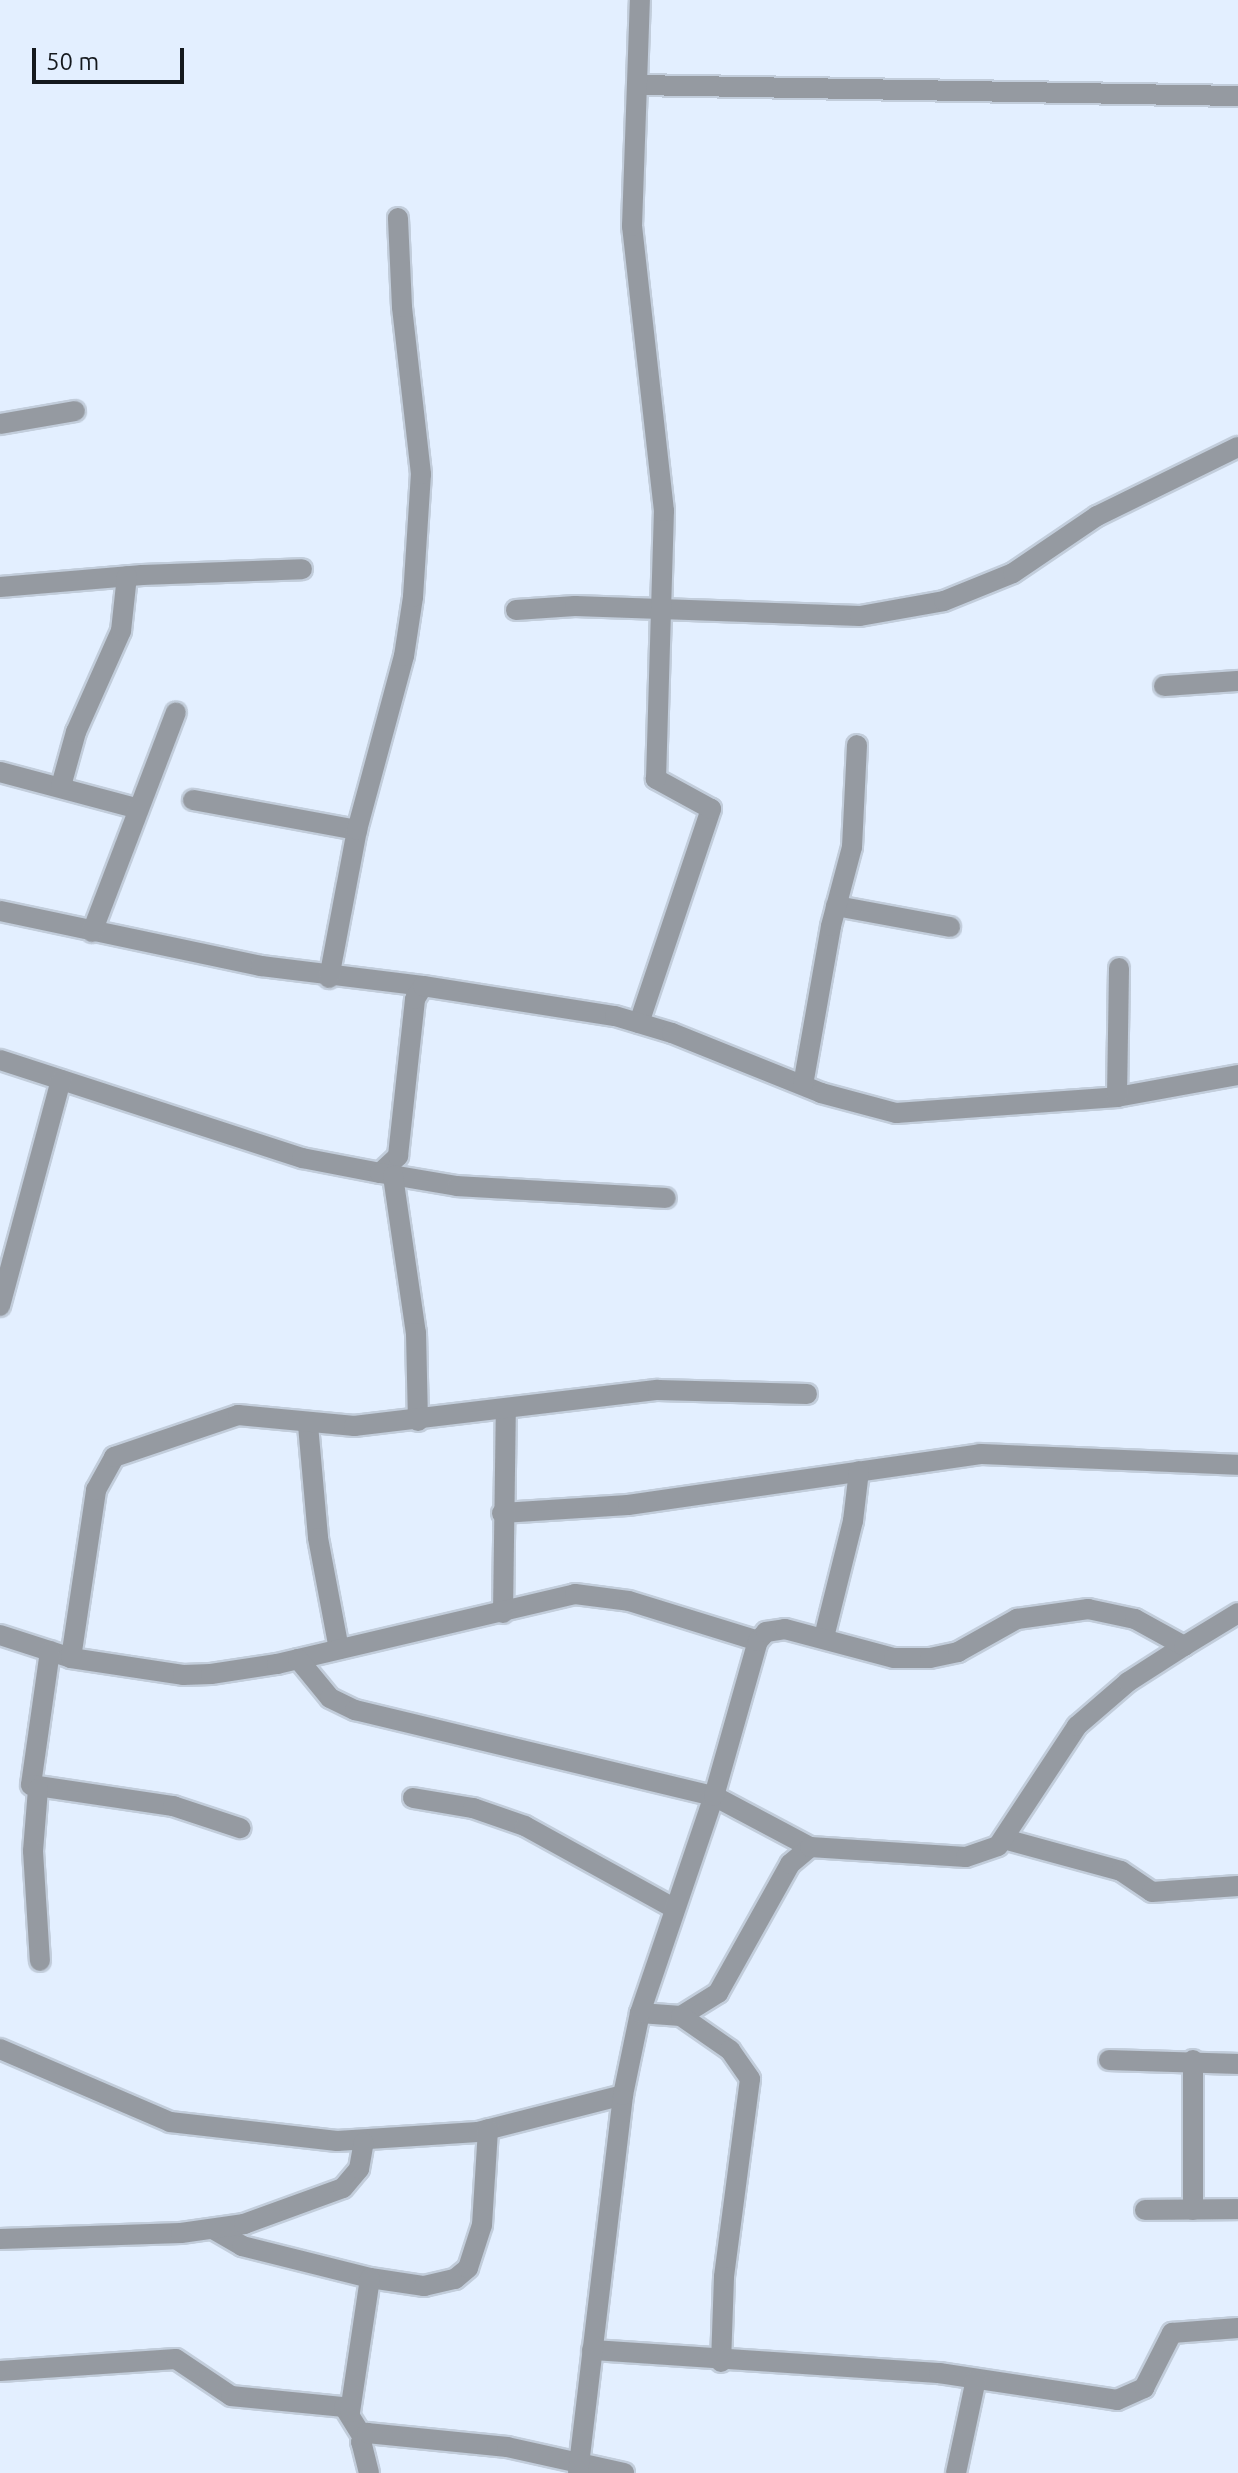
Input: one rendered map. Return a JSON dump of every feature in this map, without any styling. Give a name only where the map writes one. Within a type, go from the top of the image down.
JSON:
[{"type":"street","points":[[639,1023],[711,809],[656,779],[664,613],[662,460],[632,226],[640,0]]},
{"type":"street","points":[[637,85],[1238,96]]},
{"type":"street","points":[[329,978],[357,830],[409,632],[419,527],[420,461],[402,307],[398,218]]},
{"type":"street","points":[[0,424],[75,411]]},
{"type":"street","points":[[516,610],[575,606],[664,613],[860,616],[944,601],[1013,573],[1097,516],[1238,447]]},
{"type":"street","points":[[0,587],[127,576],[302,569]]},
{"type":"street","points":[[61,786],[76,732],[121,631],[127,576]]},
{"type":"street","points":[[1164,686],[1238,681]]},
{"type":"street","points":[[92,932],[135,808],[176,712]]},
{"type":"street","points":[[803,1085],[836,906],[852,847],[857,745]]},
{"type":"street","points":[[0,772],[135,808]]},
{"type":"street","points":[[193,800],[357,830]]},
{"type":"street","points":[[836,906],[950,927]]},
{"type":"street","points":[[0,911],[329,978],[423,986],[573,1007],[639,1023],[803,1085],[896,1113],[1117,1097],[1238,1075]]},
{"type":"street","points":[[1117,1097],[1119,968]]},
{"type":"street","points":[[418,1421],[416,1333],[387,1174],[398,1156],[415,999],[423,986]]},
{"type":"street","points":[[0,1060],[302,1158],[457,1186],[666,1198]]},
{"type":"street","points":[[0,1306],[61,1080]]},
{"type":"street","points":[[71,1658],[96,1490],[108,1461],[238,1415],[308,1425],[418,1421],[658,1390],[807,1394]]},
{"type":"street","points":[[503,1613],[502,1513],[506,1408]]},
{"type":"street","points":[[308,1425],[318,1538],[339,1649]]},
{"type":"street","points":[[502,1513],[628,1505],[859,1471],[1017,1453],[1238,1465]]},
{"type":"street","points":[[824,1637],[850,1535],[859,1471]]},
{"type":"street","points":[[0,1635],[71,1658],[183,1675],[298,1659],[503,1613],[556,1598],[595,1595],[758,1641]]},
{"type":"street","points":[[578,2468],[623,2095],[640,2013],[672,1907],[714,1796],[758,1641],[775,1629],[824,1637],[894,1658],[930,1658],[958,1652],[1017,1619],[1088,1609],[1135,1619],[1184,1646]]},
{"type":"street","points":[[298,1659],[330,1698],[355,1710],[714,1796],[810,1847],[966,1857],[1004,1839],[1077,1726],[1128,1682],[1238,1613]]},
{"type":"street","points":[[50,1651],[29,1771],[31,1785],[38,1789],[173,1806],[240,1828]]},
{"type":"street","points":[[38,1789],[33,1851],[40,1961]]},
{"type":"street","points":[[413,1798],[473,1808],[525,1826],[672,1907]]},
{"type":"street","points":[[1004,1839],[1121,1871],[1152,1892],[1238,1886]]},
{"type":"street","points":[[681,2016],[718,1993],[790,1864],[810,1847]]},
{"type":"street","points":[[640,2013],[681,2016],[730,2050],[750,2079],[724,2277],[721,2362]]},
{"type":"street","points":[[0,2049],[170,2122],[364,2142],[488,2129],[623,2095]]},
{"type":"street","points":[[1109,2060],[1193,2060],[1238,2064]]},
{"type":"street","points":[[1193,2060],[1193,2210]]},
{"type":"street","points":[[213,2229],[242,2246],[370,2278],[424,2286],[455,2279],[468,2268],[486,2201],[488,2129]]},
{"type":"street","points":[[0,2239],[213,2229],[282,2212],[343,2188],[359,2169],[364,2142]]},
{"type":"street","points":[[1145,2210],[1238,2209]]},
{"type":"street","points":[[350,2412],[370,2278]]},
{"type":"street","points":[[592,2350],[976,2379],[1129,2398],[1155,2372],[1172,2333],[1193,2329],[1238,2328]]},
{"type":"street","points":[[0,2371],[176,2359],[231,2396],[337,2404],[350,2412],[362,2436],[369,2473]]},
{"type":"street","points":[[956,2473],[976,2379]]},
{"type":"street","points":[[362,2436],[373,2433],[507,2447],[578,2468],[624,2473]]}]
